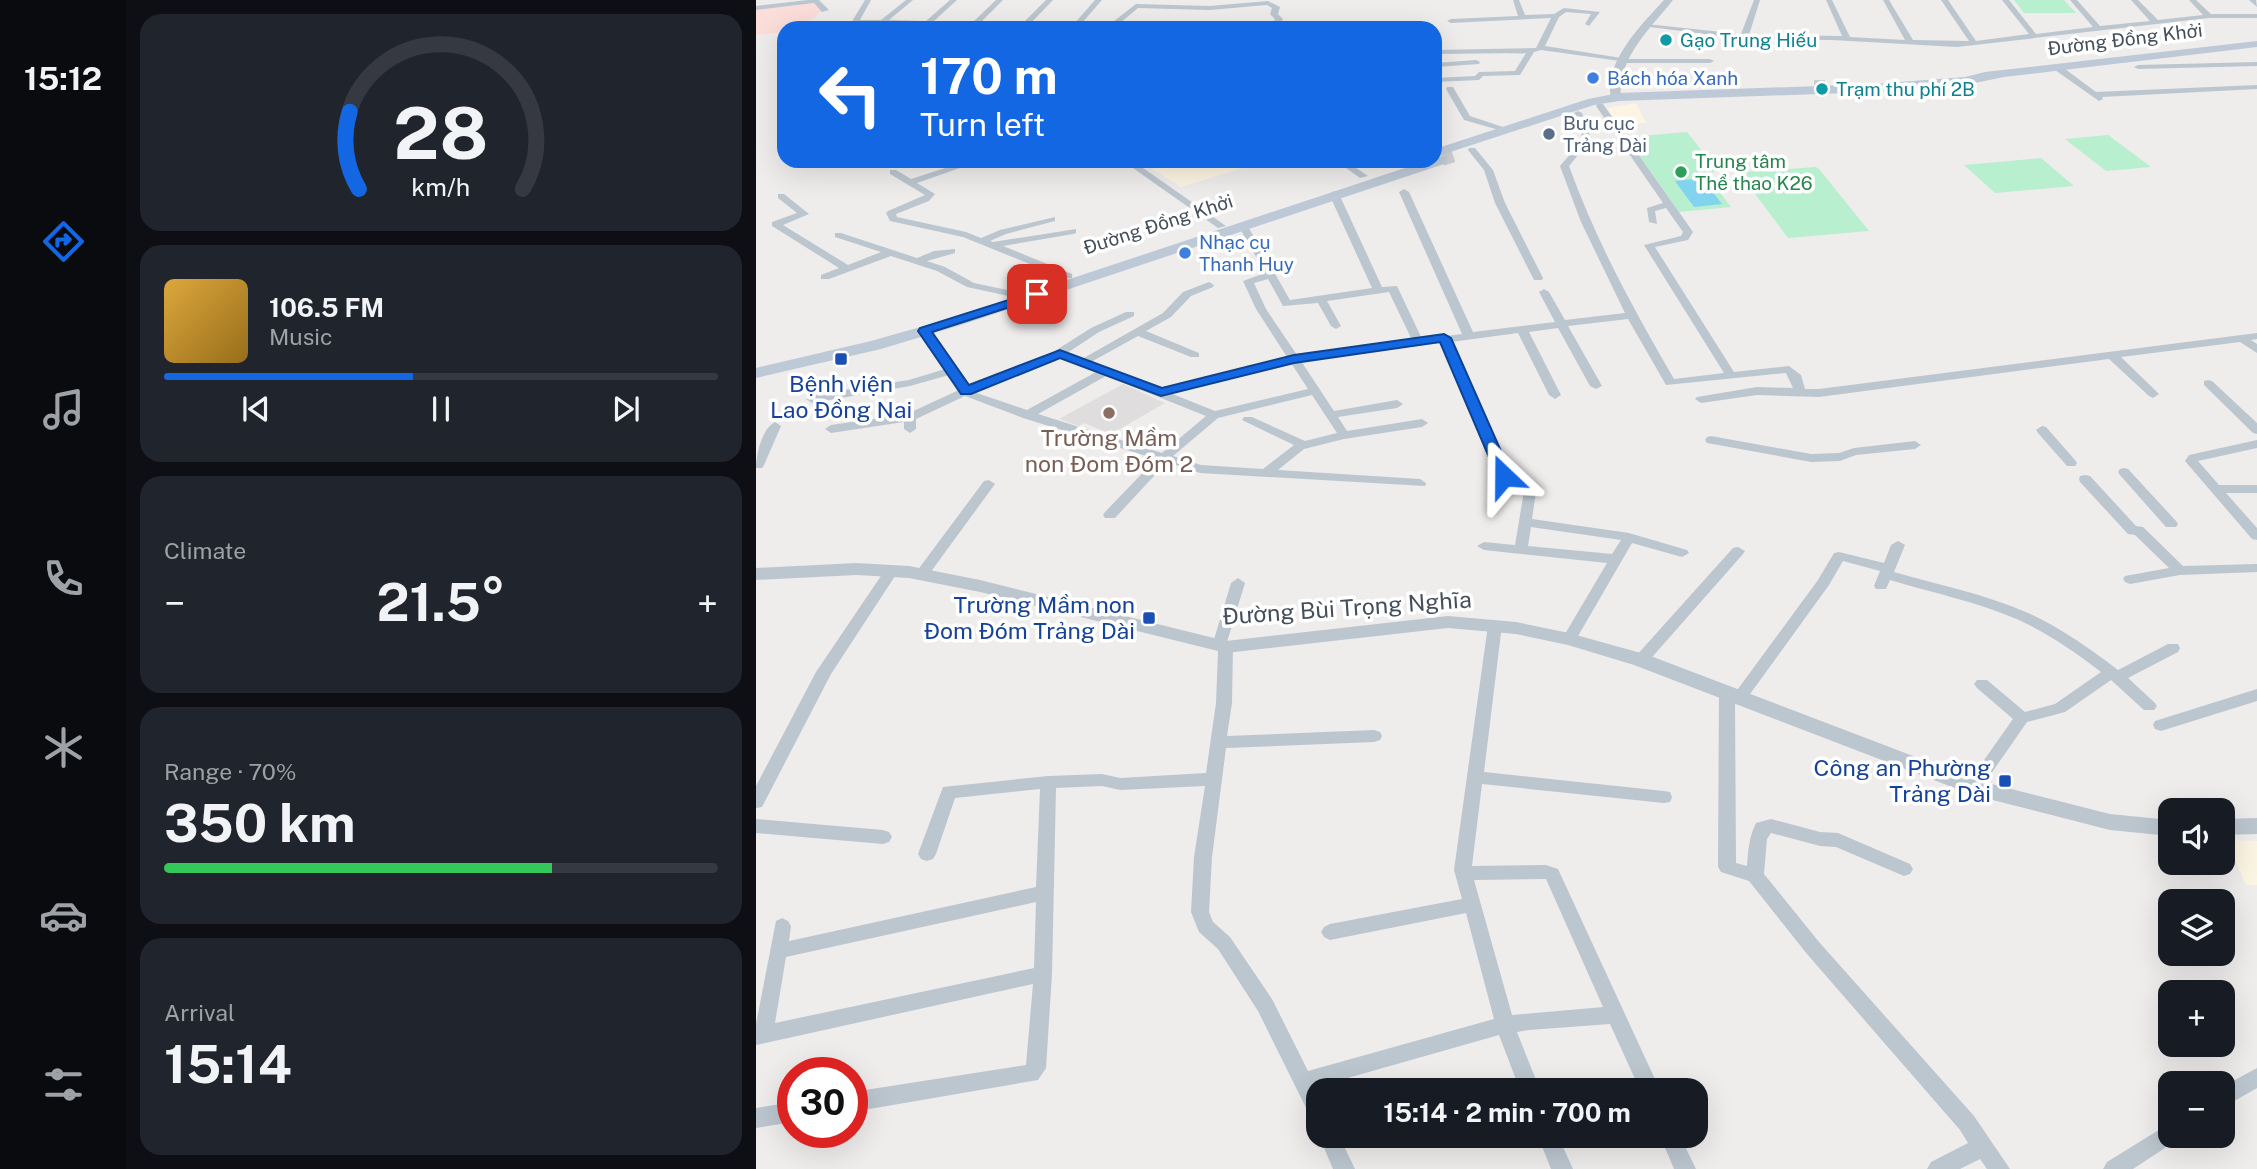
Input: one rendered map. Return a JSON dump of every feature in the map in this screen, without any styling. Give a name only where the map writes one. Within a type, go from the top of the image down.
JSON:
[{"type":"main road","name":"Đường Đồng Khởi","points":[[1442,158],[1503,130],[1607,99],[1900,86],[2257,44]]},
{"type":"main road","name":"Đường Đồng Khởi","points":[[1783,90],[1998,76]]},
{"type":"main road","name":"Đường Đồng Khởi","points":[[1442,158],[1578,113],[1607,99]]},
{"type":"main road","name":"Đường Đồng Khởi","points":[[1442,158],[1472,150],[1492,141]]},
{"type":"main road","name":"Đường Đồng Khởi","points":[[756,364],[896,331],[1224,228],[1243,225],[1334,194],[1394,168]]},
{"type":"main road","name":"Đường Đồng Khởi","points":[[756,373],[925,331],[1406,168]]},
{"type":"street","points":[[856,21],[868,0]]},
{"type":"street","points":[[884,21],[910,0]]},
{"type":"street","points":[[930,21],[954,0]]},
{"type":"street","points":[[978,21],[1000,0]]},
{"type":"street","points":[[1029,21],[1050,0]]},
{"type":"street","points":[[1080,21],[1099,0]]},
{"type":"street","points":[[1516,0],[1522,17]]},
{"type":"street","points":[[1669,0],[1646,26],[1624,60],[1607,99],[1668,204],[1688,232],[1685,238],[1648,244],[1731,376]]},
{"type":"street","points":[[1744,37],[1757,0]]},
{"type":"street","points":[[1829,0],[1847,39]]},
{"type":"street","points":[[1886,0],[1911,43]]},
{"type":"street","points":[[1944,0],[1974,43]]},
{"type":"street","points":[[2005,0],[2034,36]]},
{"type":"street","points":[[2073,0],[2098,29]]},
{"type":"street","points":[[2134,0],[2155,22]]},
{"type":"street","points":[[2192,0],[2209,16]]},
{"type":"street","points":[[2252,0],[2257,5]]},
{"type":"street","points":[[756,8],[819,1],[825,10]]},
{"type":"street","points":[[1118,21],[1136,6],[1210,8],[1270,3],[1279,7],[1274,14],[1278,21]]},
{"type":"street","points":[[1542,49],[1539,46],[1556,16],[1564,10],[1597,11],[1589,24]]},
{"type":"street","points":[[1451,21],[1556,16]]},
{"type":"street","points":[[1646,26],[1744,37],[1974,43],[2209,16],[2257,16]]},
{"type":"street","points":[[1442,52],[1542,49],[1624,60],[1710,61]]},
{"type":"street","points":[[1442,80],[1479,78],[1479,74],[1517,74],[1531,51]]},
{"type":"street","points":[[1442,64],[1476,62]]},
{"type":"street","points":[[2138,67],[2257,64]]},
{"type":"street","points":[[2238,66],[2247,72]]},
{"type":"street","points":[[2058,68],[2097,97],[2257,87]]},
{"type":"street","points":[[1450,89],[1467,118],[1503,130]]},
{"type":"street","points":[[1578,113],[1587,139],[1564,166],[1580,212],[1631,315],[1670,383],[1789,369],[1795,375],[1800,391]]},
{"type":"street","points":[[1472,150],[1488,170],[1500,203],[1538,278]]},
{"type":"street","points":[[910,182],[954,168]]},
{"type":"street","points":[[1138,168],[1224,228]]},
{"type":"street","points":[[1351,168],[1368,179]]},
{"type":"street","points":[[893,172],[929,192],[930,196],[891,214],[893,219],[995,245],[1068,276]]},
{"type":"street","points":[[1404,192],[1468,334]]},
{"type":"street","points":[[1334,194],[1378,289]]},
{"type":"street","points":[[781,196],[804,214],[775,224],[847,269]]},
{"type":"street","points":[[1654,222],[1650,210],[1668,204]]},
{"type":"street","points":[[982,241],[1003,232],[1052,219]]},
{"type":"street","points":[[1243,225],[1287,304],[1378,289],[1396,290],[1418,342]]},
{"type":"street","points":[[995,245],[1073,231]]},
{"type":"street","points":[[838,235],[918,261],[971,285],[1013,294]]},
{"type":"street","points":[[918,261],[951,251]]},
{"type":"street","points":[[825,277],[893,252]]},
{"type":"street","points":[[1271,275],[1248,281],[1261,310],[1344,435]]},
{"type":"street","points":[[1082,363],[1167,315],[1186,294],[1209,285]]},
{"type":"street","points":[[1544,292],[1596,386]]},
{"type":"street","points":[[1321,299],[1336,326]]},
{"type":"street","points":[[831,429],[910,423],[966,391],[1055,355],[1095,330],[1130,314]]},
{"type":"street","points":[[1161,392],[1294,359],[1468,334],[1631,315]]},
{"type":"street","points":[[1522,329],[1555,395]]},
{"type":"street","points":[[925,331],[951,371],[974,397],[1200,470],[1419,483]]},
{"type":"street","points":[[1138,332],[1195,355]]},
{"type":"street","points":[[1701,399],[1757,391],[1819,393],[2257,336]]},
{"type":"street","points":[[1444,338],[1504,476]]},
{"type":"street","points":[[2242,338],[2257,350]]},
{"type":"street","points":[[1055,355],[1065,354],[1214,415]]},
{"type":"street","points":[[2112,355],[2153,394]]},
{"type":"street","points":[[812,399],[910,383],[951,371]]},
{"type":"street","points":[[1027,415],[1105,372]]},
{"type":"street","points":[[2208,383],[2257,430]]},
{"type":"street","points":[[1110,514],[1164,458],[1214,415],[1315,391]]},
{"type":"street","points":[[1331,415],[1397,404]]},
{"type":"street","points":[[1248,420],[1304,445]]},
{"type":"street","points":[[1265,474],[1304,445],[1344,435],[1422,423]]},
{"type":"street","points":[[757,468],[775,426]]},
{"type":"street","points":[[2042,430],[2071,463]]},
{"type":"street","points":[[1711,440],[1811,458],[1840,457],[1854,452],[1914,445]]},
{"type":"street","points":[[2257,444],[2193,458],[2191,461],[2257,536]]},
{"type":"street","points":[[2124,472],[2171,524]]},
{"type":"street","points":[[2085,479],[2180,571]]},
{"type":"street","points":[[922,574],[989,484]]},
{"type":"street","points":[[1521,550],[1531,485]]},
{"type":"street","points":[[2217,489],[2257,489]]},
{"type":"street","points":[[1525,522],[1627,535],[1629,538],[1682,553]]},
{"type":"street","points":[[1569,639],[1614,559],[1629,538]]},
{"type":"street","points":[[1885,576],[1898,545]]},
{"type":"street","points":[[1484,546],[1614,559]]},
{"type":"street","points":[[1641,660],[1738,551]]},
{"type":"street","points":[[1999,1169],[1966,1123],[1813,948],[1755,876],[1731,869],[1726,864],[1733,694],[1824,582],[1839,556],[1885,576],[2022,616],[2061,636],[2115,674],[2149,706]]},
{"type":"street","points":[[2130,579],[2180,571],[2257,568]]},
{"type":"street","name":"Đường Bùi Trọng Nghĩa","points":[[756,574],[847,569],[922,574],[1222,646],[1448,622],[1495,625],[1569,639],[1641,660],[1973,787],[2110,822],[2158,827]]},
{"type":"street","points":[[756,802],[824,673],[892,570]]},
{"type":"street","points":[[1238,583],[1222,646],[1224,703],[1203,857],[1200,912],[1205,927],[1224,943],[1265,1005],[1306,1085]]},
{"type":"street","points":[[1495,625],[1464,873],[1505,1025],[1525,1078]]},
{"type":"street","points":[[1973,787],[2022,718],[2060,708],[2115,674],[2173,648]]},
{"type":"street","points":[[1982,684],[2022,718]]},
{"type":"street","points":[[2161,725],[2257,695]]},
{"type":"street","points":[[1218,742],[1374,736]]},
{"type":"street","points":[[1475,777],[1664,797]]},
{"type":"street","points":[[928,854],[950,791],[1048,782],[1101,780],[1121,784],[1213,779]]},
{"type":"street","points":[[868,1099],[1034,1071],[1038,1064],[1048,782]]},
{"type":"street","points":[[756,826],[883,837]]},
{"type":"street","points":[[1755,876],[1758,839],[1762,828],[1771,826],[1820,839],[1845,842],[1904,869]]},
{"type":"street","points":[[2235,827],[2257,826]]},
{"type":"street","points":[[1464,873],[1552,874],[1645,1078]]},
{"type":"street","points":[[778,951],[1045,892]]},
{"type":"street","points":[[1330,932],[1472,904]]},
{"type":"street","points":[[782,926],[760,1035],[1043,974]]},
{"type":"street","points":[[1304,1081],[1505,1025],[1616,1015]]},
{"type":"street","points":[[2235,1091],[2257,1077]]},
{"type":"street","points":[[756,1118],[777,1115]]},
{"type":"street","points":[[2114,1169],[2158,1141]]},
{"type":"street","points":[[1938,1169],[1983,1146]]},
{"type":"street","points":[[1334,1148],[1344,1169]]},
{"type":"street","points":[[1553,1148],[1562,1169]]},
{"type":"street","points":[[1675,1148],[1685,1169]]},
{"type":"shaded area","points":[[814,3],[823,9],[808,21],[777,21],[777,33],[756,35],[756,10]]},
{"type":"shaded area","points":[[1636,103],[1646,123],[1618,125],[1607,108]]},
{"type":"shaded area","points":[[1155,168],[1242,168],[1181,187],[1152,169]]},
{"type":"shaded area","name":"Trường Mầm non Đom Đóm 2","points":[[1123,384],[1165,403],[1111,434],[1084,423],[1079,426],[1059,419]]},
{"type":"shaded area","points":[[2235,840],[2257,841],[2257,885],[2246,885],[2235,860]]},
{"type":"green space","points":[[2014,0],[2064,0],[2076,13],[2024,13]]},
{"type":"green space","name":"Trung tâm Thể thao K26","points":[[1687,132],[1718,171],[1705,173],[1731,207],[1679,212],[1627,137]]},
{"type":"green space","points":[[2108,135],[2151,167],[2106,171],[2065,139]]},
{"type":"green space","points":[[2041,158],[2074,186],[1995,193],[1964,165]]},
{"type":"green space","points":[[1816,167],[1869,231],[1788,238],[1741,175],[1744,172]]},
{"type":"water","points":[[1702,178],[1722,204],[1694,207],[1675,181]]},
{"type":"tunnel","points":[[1814,86],[1825,86]]},
{"type":"tunnel","points":[[1442,160],[1454,156]]},
{"type":"place","name":"Gạo Trung Hiếu","points":[[1666,40]]},
{"type":"place","name":"Bách hóa Xanh","points":[[1593,78]]},
{"type":"place","name":"Trạm thu phí 2B","points":[[1822,89]]},
{"type":"place","name":"Bưu cục Trảng Dài","points":[[1549,134]]},
{"type":"place","name":"Trung tâm Thể thao K26","points":[[1681,172]]},
{"type":"place","name":"Nhạc cụ Thanh Huy","points":[[1185,253]]},
{"type":"place","name":"Bệnh viện Lao Đồng Nai","points":[[841,359]]},
{"type":"place","name":"Trường Mầm non Đom Đóm 2","points":[[1109,413]]},
{"type":"place","name":"Trường Mầm non Đom Đóm Trảng Dài","points":[[1149,618]]},
{"type":"place","name":"Công an Phường Trảng Dài","points":[[2005,781]]},
{"type":"route","points":[[1037,294],[925,331],[966,391],[1060,354],[1161,392],[1294,359],[1444,338],[1504,476]]}]
